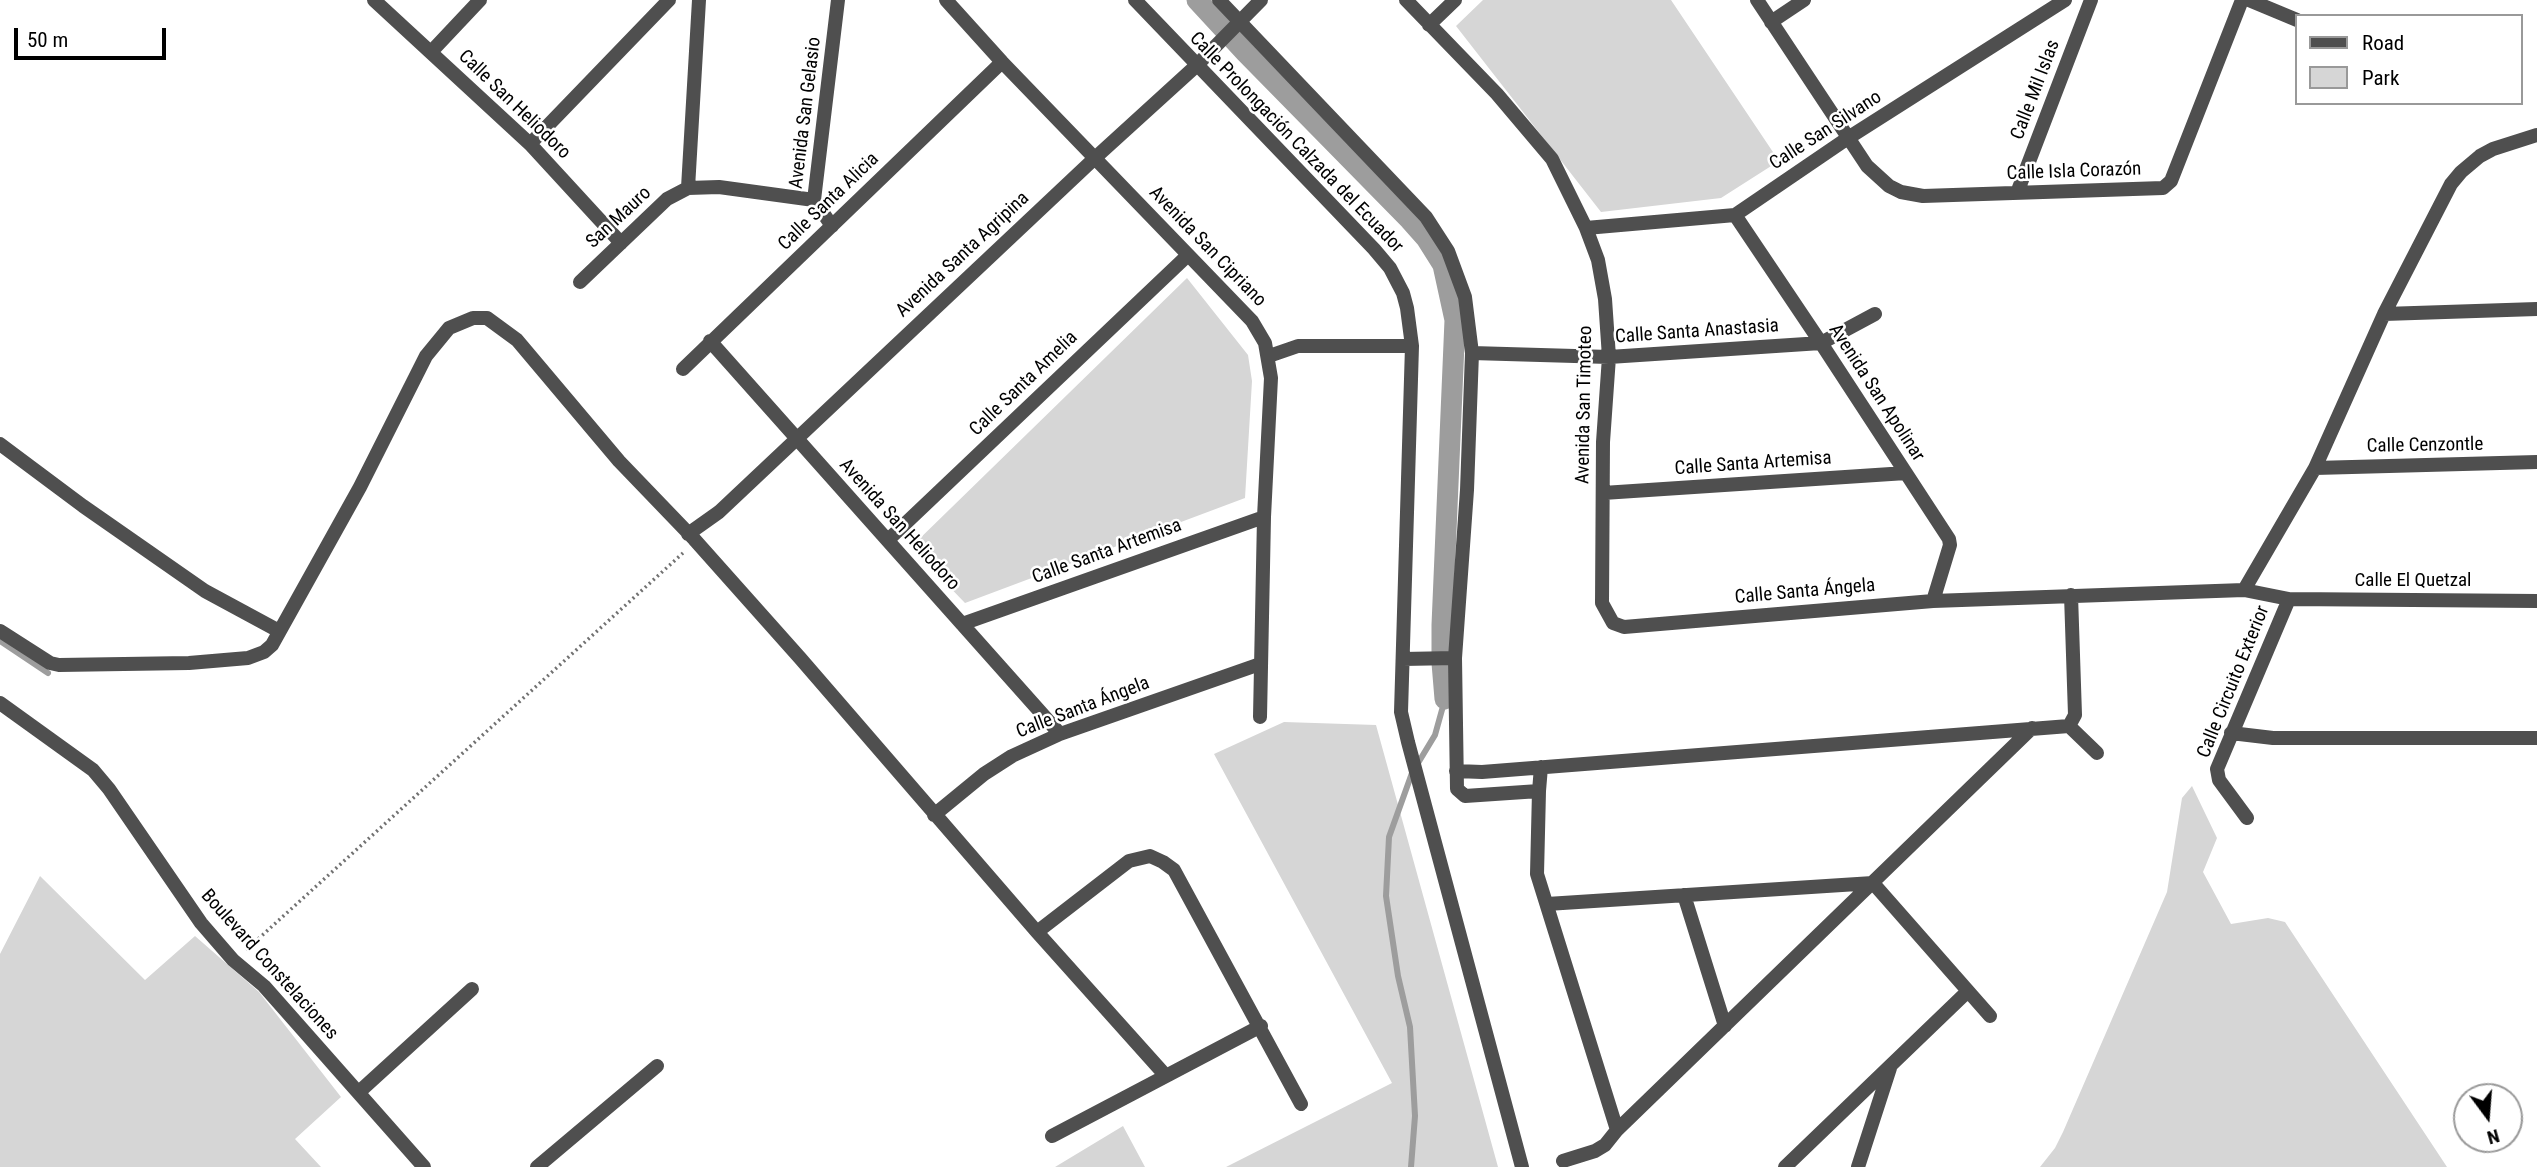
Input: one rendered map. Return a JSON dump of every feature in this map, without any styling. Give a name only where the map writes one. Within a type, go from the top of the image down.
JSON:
[{"type":"street","name":"Calle San Heliodoro","points":[[374,0],[530,144],[621,243]]},
{"type":"street","points":[[431,52],[480,0]]},
{"type":"street","points":[[530,144],[669,0]]},
{"type":"street","points":[[699,0],[688,188],[719,187],[814,200]]},
{"type":"street","name":"Avenida San Gelasio","points":[[832,226],[814,200],[838,0]]},
{"type":"street","name":"Avenida San Cipriano","points":[[946,0],[1002,62],[1252,321],[1265,343],[1271,378],[1264,517],[1261,717]]},
{"type":"street","name":"Calle Prolongación Calzada del Ecuador","points":[[1135,0],[1390,268],[1407,308],[1412,346],[1401,712],[1522,1167]]},
{"type":"street","points":[[1219,0],[1235,26],[1426,217],[1448,251],[1459,277],[1470,325],[1472,353],[1467,490],[1455,658],[1457,789],[1465,796],[1539,791]]},
{"type":"street","name":"Avenida Santa Agripina","points":[[691,537],[1196,66],[1261,0]]},
{"type":"street","name":"Avenida San Timoteo","points":[[1406,0],[1497,94],[1552,159],[1586,228],[1598,260],[1609,357],[1603,442],[1601,584]]},
{"type":"street","points":[[1429,25],[1455,0]]},
{"type":"street","name":"Calle Isla Corazón","points":[[1757,0],[1848,138],[1878,178],[1901,192],[1923,196],[2162,188],[2171,181],[2242,0]]},
{"type":"street","points":[[1771,22],[1804,0]]},
{"type":"street","name":"Calle San Silvano","points":[[1586,228],[1735,215],[1848,138],[2065,0]]},
{"type":"street","name":"Calle Mil Islas","points":[[2017,193],[2091,0]]},
{"type":"street","points":[[2249,0],[2296,20]]},
{"type":"street","name":"Calle Santa Alicia","points":[[683,369],[1002,62]]},
{"type":"street","points":[[2244,590],[2315,468],[2384,314],[2451,184],[2480,156],[2537,135]]},
{"type":"street","name":"San Mauro","points":[[580,282],[667,199],[688,188]]},
{"type":"street","name":"Avenida San Apolinar","points":[[1735,215],[1949,539],[1950,545],[1933,601]]},
{"type":"street","name":"Calle Santa Amelia","points":[[887,540],[1187,256]]},
{"type":"street","points":[[2384,314],[2537,309]]},
{"type":"street","name":"Calle Santa Anastasia","points":[[1472,353],[1609,357],[1821,343],[1875,314]]},
{"type":"street","points":[[0,631],[50,663],[60,665],[229,660],[264,652],[279,631],[360,487],[426,356],[449,328],[473,318],[487,318],[517,340],[619,461],[800,657],[934,815],[1166,1076]]},
{"type":"street","name":"Avenida San Heliodoro","points":[[710,341],[1060,734]]},
{"type":"street","points":[[1269,356],[1298,345],[1412,346]]},
{"type":"street","points":[[0,444],[205,591],[279,631]]},
{"type":"street","name":"Calle Cenzontle","points":[[2315,468],[2537,462]]},
{"type":"street","name":"Calle Santa Artemisa","points":[[1603,494],[1906,473]]},
{"type":"street","name":"Calle Santa Artemisa","points":[[962,624],[1264,517]]},
{"type":"street","name":"Calle Santa Ángela","points":[[1601,584],[1601,603],[1607,616],[1613,623],[1624,627],[1933,601],[2244,590]]},
{"type":"street","name":"Calle El Quetzal","points":[[2244,590],[2289,599],[2537,601]]},
{"type":"street","points":[[2069,726],[2075,715],[2071,595]]},
{"type":"street","name":"Calle Circuito Exterior","points":[[2247,818],[2219,780],[2217,769],[2289,599]]},
{"type":"street","points":[[1403,659],[1455,658]]},
{"type":"street","name":"Calle Santa Ángela","points":[[934,815],[984,774],[1012,756],[1060,734],[1260,664]]},
{"type":"street","name":"Boulevard Constelaciones","points":[[0,703],[93,770],[109,789],[177,891],[233,960],[264,986],[424,1167]]},
{"type":"street","points":[[1456,771],[1482,772],[2069,726],[2097,752]]},
{"type":"street","points":[[1563,1161],[1605,1145],[1617,1130],[2032,729]]},
{"type":"street","points":[[2231,733],[2273,738],[2537,738]]},
{"type":"street","points":[[1541,767],[1537,874],[1617,1130]]},
{"type":"street","points":[[1037,932],[1129,862],[1150,856],[1174,870],[1301,1104]]},
{"type":"street","points":[[1547,904],[1873,883]]},
{"type":"street","points":[[1873,883],[1990,1016]]},
{"type":"street","points":[[1684,895],[1726,1026]]},
{"type":"street","points":[[359,1092],[472,989]]},
{"type":"street","points":[[1785,1167],[1968,991]]},
{"type":"street","points":[[1052,1136],[1261,1026]]},
{"type":"street","points":[[1858,1167],[1891,1065]]},
{"type":"street","points":[[537,1167],[657,1066]]},
{"type":"path","points":[[233,960],[326,880],[679,558],[691,537]]},
{"type":"green space","points":[[1483,0],[1671,0],[1779,161],[1721,198],[1601,212],[1456,26]]},
{"type":"green space","points":[[1187,278],[1248,355],[1252,381],[1245,498],[965,603],[911,547]]},
{"type":"green space","points":[[1284,722],[1376,725],[1498,1167],[1226,1167],[1392,1083],[1214,754]]},
{"type":"green space","points":[[2192,786],[2217,838],[2203,872],[2231,924],[2268,918],[2285,922],[2447,1167],[2040,1167],[2055,1148],[2063,1132],[2167,892],[2182,798]]},
{"type":"green space","points":[[40,876],[145,980],[195,936],[259,992],[341,1097],[295,1139],[321,1167],[0,1167],[0,954]]},
{"type":"green space","points":[[1123,1126],[1145,1167],[1055,1167]]},
{"type":"waterway","points":[[1197,0],[1410,220],[1426,238],[1443,265],[1455,320],[1442,625],[1445,699]]},
{"type":"waterway","points":[[0,641],[48,673]]},
{"type":"waterway","points":[[1411,1167],[1415,1116],[1410,1027],[1398,976],[1386,896],[1389,837],[1412,773],[1435,735],[1445,699]]}]
